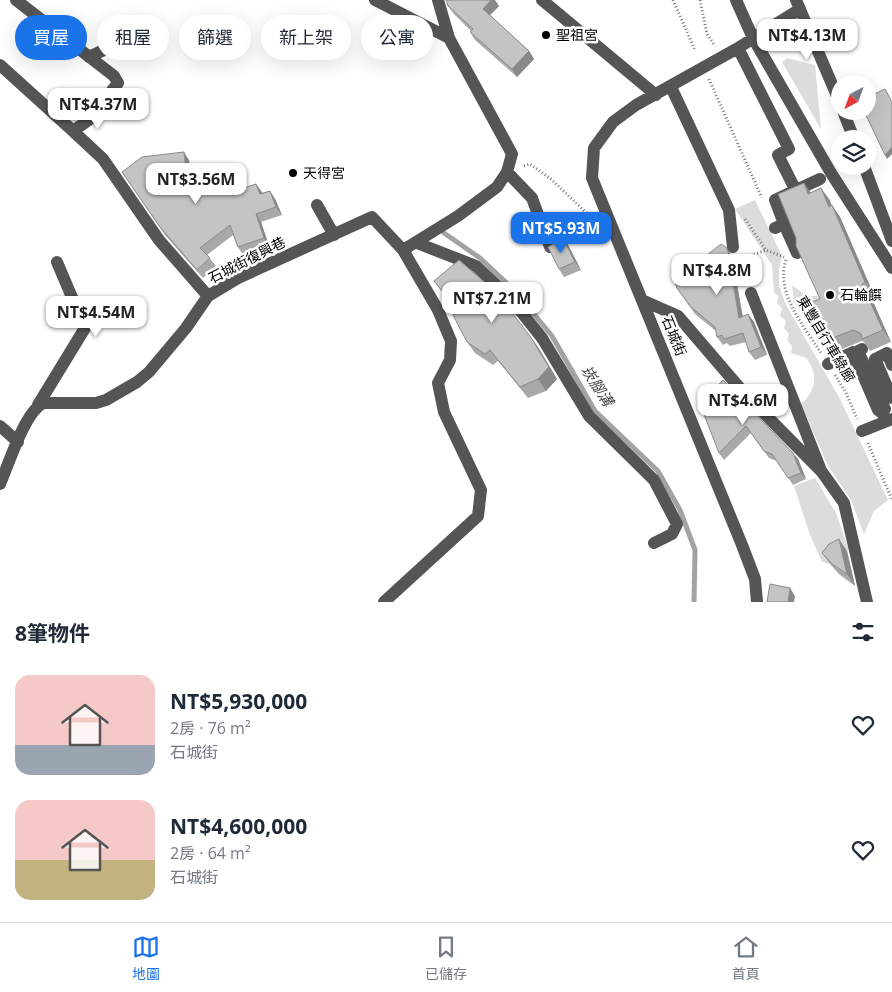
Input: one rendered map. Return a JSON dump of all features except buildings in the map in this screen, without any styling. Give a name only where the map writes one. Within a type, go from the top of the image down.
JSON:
[{"type":"street","points":[[16,0],[114,76],[118,83],[90,119],[73,130]]},
{"type":"street","points":[[375,0],[449,38]]},
{"type":"street","points":[[403,250],[458,216],[497,187],[507,172],[512,154],[449,38],[438,0]]},
{"type":"street","points":[[542,0],[656,95]]},
{"type":"street","points":[[736,0],[753,38],[831,174],[892,268]]},
{"type":"street","points":[[798,4],[831,83]]},
{"type":"street","name":"石城街","points":[[757,602],[755,579],[742,545],[644,301],[592,178],[594,148],[613,122],[636,105],[738,48],[798,4]]},
{"type":"street","points":[[738,48],[788,149],[778,156],[802,191]]},
{"type":"street","points":[[89,57],[97,53]]},
{"type":"street","points":[[0,65],[103,159],[159,240],[208,296]]},
{"type":"street","points":[[671,87],[729,210],[734,247]]},
{"type":"street","points":[[507,172],[532,198],[550,247]]},
{"type":"street","points":[[867,175],[892,241]]},
{"type":"street","points":[[790,256],[780,226],[775,200],[802,191],[820,179]]},
{"type":"street","points":[[316,205],[334,235]]},
{"type":"street","name":"石城街復興巷","points":[[38,405],[43,403],[96,403],[106,400],[137,382],[186,328],[208,296],[238,278],[372,216],[403,250],[438,310],[451,341],[450,360],[438,383],[444,412],[481,490],[478,516],[384,602]]},
{"type":"street","points":[[417,242],[476,266],[510,298],[542,338],[588,416],[654,480],[677,524],[672,534],[654,543]]},
{"type":"street","points":[[0,484],[23,429],[85,328],[57,262]]},
{"type":"street","points":[[751,293],[822,472]]},
{"type":"street","points":[[644,301],[678,316],[744,393],[822,472],[844,504],[867,602]]},
{"type":"street","points":[[828,364],[853,352],[878,410],[882,413],[885,409],[858,351],[862,349]]},
{"type":"street","points":[[892,365],[887,353],[875,359],[892,398]]},
{"type":"street","points":[[849,354],[878,424]]},
{"type":"street","points":[[862,431],[892,419]]},
{"type":"street","points":[[0,426],[18,442]]},
{"type":"path","points":[[674,0],[695,50]]},
{"type":"path","points":[[700,0],[707,34],[722,57]]},
{"type":"path","points":[[709,78],[763,201]]},
{"type":"path","points":[[507,172],[530,164],[551,179],[590,219],[614,230]]},
{"type":"path","points":[[729,210],[744,217],[766,250]]},
{"type":"path","points":[[743,258],[766,250],[790,256]]},
{"type":"path","name":"東豐自行車綠廊","points":[[790,256],[783,268],[784,282],[790,303],[846,393],[892,500]]},
{"type":"path","points":[[784,282],[790,281]]},
{"type":"shaded area","points":[[787,58],[815,65],[821,129],[782,62]]},
{"type":"shaded area","points":[[755,200],[782,256],[779,269],[779,286],[786,305],[839,397],[888,500],[874,511],[864,534],[851,500],[828,466],[801,404],[813,388],[813,370],[806,358],[791,353],[792,346],[787,340],[789,334],[784,328],[786,321],[780,316],[782,308],[777,303],[778,296],[774,292],[772,265],[735,209]]},
{"type":"shaded area","points":[[792,285],[806,296],[822,296],[820,314],[839,355],[832,359],[794,302]]},
{"type":"shaded area","points":[[815,478],[836,513],[849,550],[837,556],[830,564],[822,562],[810,535],[794,486]]},
{"type":"waterway","name":"崁腳溝","points":[[444,233],[480,258],[515,291],[552,336],[595,411],[658,471],[680,510],[695,550],[694,602]]},
{"type":"place","name":"聖祖宮","points":[[546,35]]},
{"type":"place","name":"天得宮","points":[[293,173]]},
{"type":"place","name":"石輪饌","points":[[830,295]]}]
